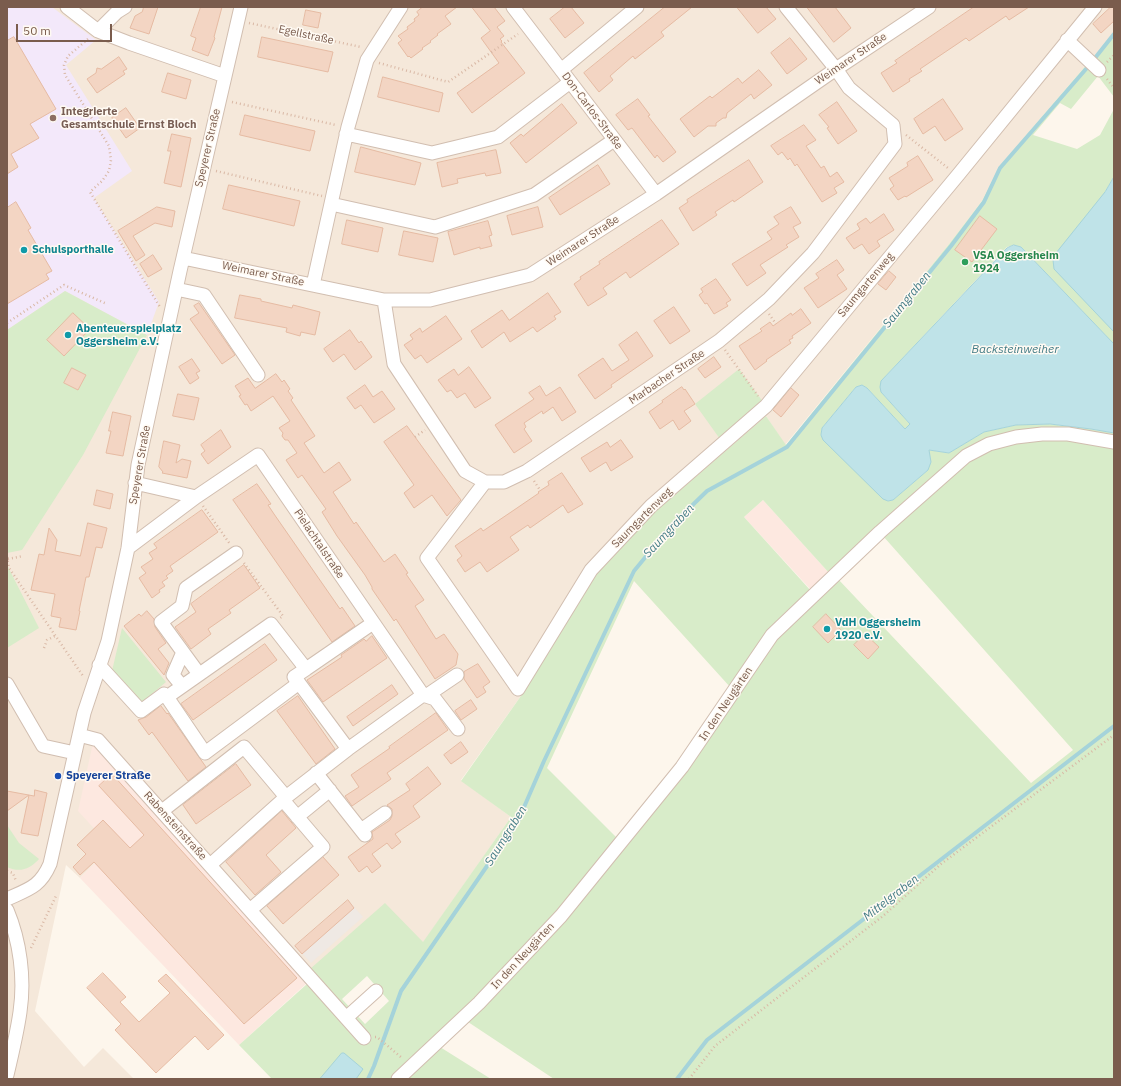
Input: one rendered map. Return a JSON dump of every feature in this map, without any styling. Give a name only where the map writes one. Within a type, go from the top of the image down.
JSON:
[{"type":"street","points":[[67,7],[98,31],[225,76]]},
{"type":"street","points":[[98,31],[117,12],[125,7]]},
{"type":"street","name":"Speyerer Straße","points":[[7,899],[34,887],[41,881],[50,864],[84,713],[108,641],[128,548],[138,465],[176,289],[241,7]]},
{"type":"street","points":[[313,284],[347,131],[370,55],[401,7]]},
{"type":"street","name":"Don-Carlos-Straße","points":[[513,7],[656,194]]},
{"type":"street","points":[[561,70],[637,7]]},
{"type":"street","points":[[786,7],[836,69],[849,88],[893,125]]},
{"type":"street","name":"Weimarer Straße","points":[[183,258],[384,300],[430,300],[530,275],[656,194],[836,69],[929,7]]},
{"type":"street","name":"Saumgartenweg","points":[[485,482],[427,558],[518,689],[591,570],[651,506],[766,406],[1095,7]]},
{"type":"street","points":[[1067,40],[1099,70]]},
{"type":"street","points":[[347,131],[432,153],[498,137],[570,82]]},
{"type":"street","name":"Marbacher Straße","points":[[485,482],[504,482],[527,471],[719,341],[769,299],[813,253],[895,144],[893,125]]},
{"type":"street","points":[[331,201],[435,227],[534,195],[614,140]]},
{"type":"street","points":[[176,289],[204,295],[258,375]]},
{"type":"street","points":[[384,300],[394,364],[465,471],[485,482]]},
{"type":"street","name":"In den Neugärten","points":[[398,1079],[479,1003],[561,916],[682,767],[772,635],[880,532],[966,456],[989,444],[1016,437],[1042,434],[1068,434],[1114,442]]},
{"type":"street","name":"Pielachtalstraße","points":[[128,548],[196,497],[258,455],[424,695],[435,699],[458,729]]},
{"type":"street","points":[[135,483],[196,497]]},
{"type":"street","points":[[199,674],[161,622],[182,606],[186,588],[236,553]]},
{"type":"street","points":[[348,749],[294,677],[373,623]]},
{"type":"street","points":[[167,697],[271,624],[306,669]]},
{"type":"street","points":[[182,686],[173,675],[183,652]]},
{"type":"street","points":[[100,666],[141,710],[164,694],[216,768]]},
{"type":"street","points":[[210,865],[284,798],[316,773],[424,695],[458,675]]},
{"type":"street","points":[[205,753],[299,683]]},
{"type":"street","points":[[7,684],[43,746],[75,752]]},
{"type":"street","points":[[233,732],[297,817],[323,847],[250,910]]},
{"type":"street","name":"Rabensteinstraße","points":[[79,735],[98,740],[364,1038]]},
{"type":"street","points":[[162,811],[244,748]]},
{"type":"street","points":[[316,773],[363,832],[385,813]]},
{"type":"street","points":[[297,817],[330,790]]},
{"type":"street","points":[[7,910],[15,934],[19,953],[22,992],[20,1012],[7,1075]]},
{"type":"street","points":[[346,1018],[376,991]]},
{"type":"path","name":"Egellstraße","points":[[238,20],[370,55],[448,82],[528,27]]},
{"type":"path","points":[[98,31],[68,56],[64,64],[65,75],[109,146],[111,160],[109,171],[102,181],[90,192],[169,322]]},
{"type":"path","points":[[219,99],[347,131]]},
{"type":"path","points":[[893,125],[958,175]]},
{"type":"path","points":[[204,168],[331,201]]},
{"type":"path","points":[[7,323],[64,285],[107,304]]},
{"type":"path","points":[[719,341],[766,406]]},
{"type":"path","points":[[23,556],[8,558],[9,568],[82,676],[95,680]]},
{"type":"path","points":[[44,648],[47,640],[55,636]]},
{"type":"path","points":[[689,1079],[715,1046],[883,916],[941,864],[1114,735]]},
{"type":"path","points":[[30,950],[56,896]]},
{"type":"path","points":[[377,1037],[412,1066]]},
{"type":"shaded area","points":[[7,7],[1114,7],[1114,38],[1107,43],[1088,63],[999,167],[982,201],[949,244],[785,445],[766,416],[523,693],[461,780],[511,817],[423,943],[301,977],[112,847],[80,878],[66,865],[35,1011],[84,1067],[103,1048],[134,1079],[7,1079]]},
{"type":"shaded area","name":"Integrierte Gesamtschule Ernst Bloch","points":[[7,7],[52,7],[96,40],[66,65],[132,171],[94,198],[159,302],[147,335],[65,291],[7,330]]},
{"type":"shaded area","points":[[763,500],[830,574],[812,591],[744,517]]},
{"type":"shaded area","points":[[93,743],[307,983],[239,1045],[80,878],[111,847],[78,811]]},
{"type":"shaded area","points":[[348,900],[363,917],[311,963],[295,946]]},
{"type":"green space","points":[[1114,38],[1114,97],[1098,76],[1071,109],[1060,103],[1033,135],[1077,149],[1100,135],[1114,109],[1114,177],[1105,192],[1114,344],[1021,247],[1014,245],[1007,247],[881,381],[881,392],[910,424],[905,429],[867,388],[862,385],[856,387],[822,428],[821,435],[888,501],[893,500],[928,470],[929,450],[949,453],[984,432],[1016,425],[1049,424],[1114,433],[1114,1079],[554,1079],[459,1016],[432,1042],[491,1079],[272,1079],[239,1045],[307,984],[301,977],[385,903],[423,942],[511,817],[461,781],[523,693],[596,574],[655,512],[766,416],[786,445],[949,244],[982,201],[999,167],[1107,43]],"holes":[[[763,500],[830,574],[811,591],[744,517]],[[883,536],[1073,750],[1031,783],[838,579]],[[634,581],[731,688],[678,765],[618,839],[547,768]],[[367,976],[389,1001],[365,1024],[342,999]]]},
{"type":"green space","points":[[65,291],[147,335],[83,455],[22,550],[7,553],[7,330]]},
{"type":"green space","points":[[739,369],[763,402],[720,439],[695,404]]},
{"type":"green space","points":[[7,565],[39,628],[7,648]]},
{"type":"green space","points":[[122,628],[166,682],[141,703],[112,671]]},
{"type":"green space","points":[[7,825],[19,843],[39,859],[28,868],[16,870],[7,867]]},
{"type":"water","points":[[1114,177],[1114,332],[1054,269],[1053,260],[1056,253],[1105,192]]},
{"type":"water","name":"Backsteinweiher","points":[[1014,245],[1021,247],[1114,344],[1114,433],[1050,424],[1016,425],[984,432],[949,453],[929,450],[931,462],[928,470],[893,500],[888,501],[883,499],[823,440],[821,435],[822,428],[856,387],[862,385],[867,388],[905,429],[910,424],[881,392],[881,381],[1007,248]]},
{"type":"water","points":[[342,1053],[344,1053],[363,1069],[356,1079],[320,1079]]},
{"type":"building","points":[[144,7],[158,7],[149,34],[130,28],[135,16],[142,12]]},
{"type":"building","points":[[201,7],[222,7],[215,38],[208,56],[192,50],[196,38],[191,36]]},
{"type":"building","points":[[423,7],[457,7],[445,16],[451,24],[437,34],[438,35],[430,41],[431,42],[411,58],[409,56],[408,57],[398,43],[402,40],[398,36],[408,29],[407,27],[415,21],[414,19],[419,15],[417,12]]},
{"type":"building","points":[[472,7],[494,7],[505,21],[497,27],[504,36],[500,39],[502,41],[501,42],[525,73],[472,113],[457,93],[499,63],[481,38],[490,31]]},
{"type":"building","points":[[565,7],[571,7],[584,23],[565,38],[550,19]]},
{"type":"building","points":[[665,7],[692,7],[661,32],[664,36],[635,59],[633,56],[610,76],[613,80],[599,92],[584,73]]},
{"type":"building","points":[[737,7],[766,7],[776,19],[758,33]]},
{"type":"building","points":[[807,7],[835,7],[851,28],[834,42]]},
{"type":"building","points":[[974,7],[1029,7],[1009,20],[1006,16],[969,41],[966,38],[920,69],[922,71],[893,92],[881,73],[897,63],[895,61]]},
{"type":"building","points":[[1111,7],[1114,7],[1114,21],[1101,33],[1093,24]]},
{"type":"building","points":[[306,10],[321,13],[318,28],[303,25]]},
{"type":"building","points":[[14,37],[56,109],[30,124],[39,138],[11,154],[18,167],[7,174],[7,41]]},
{"type":"building","points":[[262,37],[333,52],[328,72],[258,57]]},
{"type":"building","points":[[790,38],[807,59],[787,74],[771,53]]},
{"type":"building","points":[[119,57],[127,69],[123,71],[125,74],[97,93],[87,79],[96,73],[97,68],[101,69]]},
{"type":"building","points":[[759,70],[772,85],[754,99],[751,94],[727,113],[726,118],[723,118],[716,123],[716,126],[708,126],[694,137],[680,119],[710,96],[712,98],[738,78],[742,83]]},
{"type":"building","points":[[168,73],[191,80],[186,99],[162,92]]},
{"type":"building","points":[[383,77],[443,93],[439,112],[378,97]]},
{"type":"building","points":[[638,99],[650,115],[648,116],[676,152],[663,162],[657,155],[655,158],[632,128],[628,130],[616,115]]},
{"type":"building","points":[[943,99],[963,129],[945,141],[935,126],[923,134],[914,119]]},
{"type":"building","points":[[837,102],[857,131],[838,144],[827,128],[829,127],[819,115]]},
{"type":"building","points":[[562,104],[577,123],[526,163],[510,143],[521,134],[523,136]]},
{"type":"building","points":[[126,108],[140,128],[126,138],[112,118]]},
{"type":"building","points":[[245,115],[315,131],[310,151],[240,135]]},
{"type":"building","points":[[804,125],[816,140],[806,146],[821,168],[824,166],[830,177],[837,172],[844,182],[834,188],[837,193],[822,202],[797,164],[795,166],[790,158],[788,160],[782,152],[778,155],[771,146]]},
{"type":"building","points":[[172,134],[191,138],[181,187],[164,183],[171,151],[168,151]]},
{"type":"building","points":[[361,147],[421,163],[415,185],[355,172]]},
{"type":"building","points":[[496,150],[501,173],[486,176],[485,173],[457,179],[458,183],[442,187],[437,163]]},
{"type":"building","points":[[918,156],[933,180],[906,197],[905,196],[898,200],[890,189],[894,186],[889,178],[908,166],[907,163]]},
{"type":"building","points":[[749,160],[763,182],[734,202],[733,200],[715,212],[717,215],[693,231],[679,208],[688,202],[687,200]]},
{"type":"building","points":[[598,165],[610,184],[560,215],[549,198]]},
{"type":"building","points":[[229,185],[300,201],[294,226],[223,209]]},
{"type":"building","name":"Schulsporthalle","points":[[16,202],[31,228],[28,230],[52,271],[46,274],[49,279],[7,304],[7,208]]},
{"type":"building","points":[[157,207],[175,211],[172,227],[155,223],[133,236],[145,255],[136,261],[118,231]]},
{"type":"building","points":[[538,207],[543,227],[512,235],[507,216]]},
{"type":"building","points":[[791,207],[801,223],[793,227],[799,237],[786,245],[788,247],[760,265],[766,273],[747,286],[732,264],[772,239],[767,232],[779,224],[774,217]]},
{"type":"building","points":[[884,214],[894,230],[877,241],[880,246],[869,254],[862,244],[854,249],[846,238],[860,229],[857,224],[866,218],[870,223]]},
{"type":"building","points":[[980,216],[997,229],[972,262],[955,250]]},
{"type":"building","points":[[347,220],[383,228],[378,252],[342,244]]},
{"type":"building","points":[[662,220],[679,244],[630,278],[626,272],[603,288],[607,294],[588,306],[574,284],[581,279],[580,277],[600,264],[599,262]]},
{"type":"building","points":[[488,221],[492,235],[489,236],[492,246],[480,249],[480,247],[454,255],[448,232]]},
{"type":"building","points":[[404,231],[438,238],[433,262],[399,255]]},
{"type":"building","points":[[153,255],[162,269],[148,277],[140,264]]},
{"type":"building","points":[[837,260],[844,270],[837,275],[847,289],[818,308],[804,288],[819,278],[816,274]]},
{"type":"building","points":[[889,271],[896,277],[886,290],[878,284]]},
{"type":"building","points":[[716,279],[731,300],[726,303],[728,306],[714,314],[707,303],[705,304],[699,295],[703,292],[701,289]]},
{"type":"building","points":[[548,293],[561,312],[554,316],[556,319],[537,332],[533,327],[510,342],[504,332],[482,348],[471,331],[502,310],[509,320]]},
{"type":"building","points":[[240,295],[261,299],[261,301],[292,308],[293,305],[320,312],[315,335],[301,332],[300,336],[286,332],[287,328],[235,318]]},
{"type":"building","points":[[199,303],[235,355],[222,364],[190,319],[199,313],[194,306]]},
{"type":"building","points":[[674,307],[690,331],[670,344],[654,321]]},
{"type":"building","points":[[801,309],[811,323],[792,336],[793,338],[789,340],[791,343],[766,360],[767,361],[755,370],[739,346],[762,331],[760,329],[770,322],[773,326],[791,313],[792,315]]},
{"type":"building","name":"Abenteuerspielplatz Oggersheim e.V.","points":[[73,313],[90,329],[64,356],[47,340]]},
{"type":"building","points":[[446,316],[462,339],[427,363],[421,355],[415,359],[404,345],[413,339],[410,335],[420,328],[422,332]]},
{"type":"building","points":[[350,330],[359,343],[361,341],[372,357],[355,370],[344,354],[333,362],[324,349]]},
{"type":"building","points":[[637,332],[653,356],[611,385],[612,387],[595,399],[578,375],[603,358],[612,371],[629,360],[619,345]]},
{"type":"building","points":[[714,357],[721,367],[705,378],[698,369]]},
{"type":"building","points":[[192,359],[200,371],[196,373],[199,378],[190,384],[179,367]]},
{"type":"building","points":[[469,367],[491,398],[475,408],[465,393],[457,398],[451,390],[447,392],[438,380],[454,369],[458,375]]},
{"type":"building","points":[[72,368],[86,375],[78,390],[64,383]]},
{"type":"building","points":[[276,374],[282,382],[284,380],[290,389],[288,391],[293,398],[291,400],[315,436],[304,443],[324,473],[339,462],[351,480],[333,492],[354,524],[356,522],[384,562],[395,554],[408,573],[406,574],[424,600],[415,606],[436,639],[444,634],[458,654],[456,665],[435,679],[396,619],[394,621],[372,589],[365,575],[337,536],[322,512],[326,509],[302,475],[298,478],[286,460],[297,453],[288,440],[285,440],[282,436],[283,433],[279,428],[290,421],[273,396],[251,411],[247,404],[245,405],[239,396],[241,395],[235,386],[248,378],[255,388]]},
{"type":"building","points":[[365,385],[373,397],[382,391],[395,409],[374,423],[361,405],[355,409],[347,398]]},
{"type":"building","points":[[540,386],[546,396],[560,387],[576,412],[562,421],[553,407],[543,414],[542,411],[524,423],[526,427],[524,429],[532,441],[514,453],[495,425],[534,399],[529,393]]},
{"type":"building","points":[[682,387],[695,404],[684,411],[691,421],[679,430],[673,420],[660,429],[649,412]]},
{"type":"building","points":[[791,388],[799,395],[781,417],[773,410]]},
{"type":"building","points":[[178,394],[199,398],[194,420],[173,416]]},
{"type":"building","points":[[113,412],[131,416],[123,456],[106,453],[111,431],[109,431]]},
{"type":"building","points":[[407,426],[461,500],[447,516],[432,495],[414,508],[404,493],[414,485],[384,442]]},
{"type":"building","points":[[221,430],[231,447],[208,464],[201,454],[205,451],[201,445]]},
{"type":"building","points":[[621,440],[633,457],[611,471],[606,462],[590,472],[581,458],[607,442],[610,447]]},
{"type":"building","points":[[164,441],[180,445],[176,463],[182,459],[191,461],[187,478],[162,473],[163,472],[159,467]]},
{"type":"building","points":[[562,473],[583,504],[568,513],[563,505],[530,528],[528,525],[510,537],[519,550],[487,572],[480,562],[465,572],[457,560],[462,556],[455,546],[481,528],[483,531],[539,493],[538,492],[549,485],[548,482]]},
{"type":"building","points":[[257,484],[271,504],[268,505],[274,514],[340,609],[342,607],[355,626],[332,642],[233,500]]},
{"type":"building","points":[[97,490],[113,494],[110,509],[94,505]]},
{"type":"building","points":[[202,510],[218,532],[170,566],[173,571],[166,576],[168,578],[162,582],[165,586],[152,598],[139,578],[146,573],[141,567],[153,559],[149,553],[157,548],[154,544]]},
{"type":"building","points":[[88,523],[107,528],[102,548],[96,547],[89,577],[86,577],[76,630],[59,627],[61,618],[51,616],[55,594],[31,590],[39,554],[44,555],[49,528],[57,540],[55,551],[80,556]]},
{"type":"building","points":[[244,565],[260,588],[229,610],[231,613],[208,629],[211,634],[191,649],[175,627],[196,612],[191,604]]},
{"type":"building","points":[[147,611],[154,619],[155,627],[166,643],[158,649],[169,663],[164,675],[124,626],[139,614],[141,616]]},
{"type":"building","name":"VdH Oggersheim 1920 e.V.","points":[[826,614],[841,630],[828,643],[813,627]]},
{"type":"building","points":[[865,634],[879,647],[868,659],[854,645]]},
{"type":"building","points":[[372,636],[387,658],[323,702],[307,680],[342,657],[341,655],[364,639],[366,641]]},
{"type":"building","points":[[265,644],[277,660],[193,720],[181,704]]},
{"type":"building","points":[[478,664],[490,682],[483,687],[486,692],[477,698],[464,679],[464,672]]},
{"type":"building","points":[[392,685],[398,694],[353,726],[347,717]]},
{"type":"building","points":[[298,696],[335,749],[316,764],[277,711]]},
{"type":"building","points":[[471,700],[477,709],[461,720],[455,711]]},
{"type":"building","points":[[161,706],[167,714],[168,713],[206,767],[188,781],[152,732],[149,735],[138,720],[146,717]]},
{"type":"building","points":[[436,713],[448,730],[387,773],[391,779],[352,806],[345,796],[359,787],[351,775]]},
{"type":"building","points":[[461,742],[468,752],[451,764],[444,755]]},
{"type":"building","points":[[236,764],[251,785],[196,824],[183,805]]},
{"type":"building","points":[[428,767],[441,784],[413,806],[420,817],[395,834],[401,842],[392,849],[387,843],[372,854],[381,866],[372,873],[367,866],[359,872],[348,857],[373,839],[372,832],[390,820],[392,816],[392,809],[387,805],[410,790],[406,784]]},
{"type":"building","points":[[112,774],[297,978],[244,1024],[94,862],[80,875],[73,867],[86,854],[77,845],[103,820],[130,848],[144,835],[99,786]]},
{"type":"building","points":[[35,790],[47,793],[38,836],[21,833],[29,795],[34,796]]},
{"type":"building","points":[[7,791],[29,795],[7,811]]},
{"type":"building","points":[[282,811],[296,828],[266,855],[281,872],[255,895],[226,862]]},
{"type":"building","points":[[323,857],[339,875],[283,924],[267,906]]},
{"type":"building","points":[[348,900],[354,908],[302,954],[295,946]]},
{"type":"building","points":[[103,973],[126,997],[120,1002],[139,1022],[170,993],[158,981],[166,974],[224,1035],[208,1050],[195,1036],[156,1073],[115,1030],[121,1024],[87,988]]},
{"type":"waterway","name":"Saumgraben","points":[[1095,58],[1114,34]]},
{"type":"waterway","name":"Saumgraben","points":[[368,1079],[401,991],[518,821],[544,761],[634,571],[671,526],[707,491],[787,447],[951,246],[984,202],[1000,168],[1086,69]]},
{"type":"waterway","name":"Mittelgraben","points":[[677,1079],[707,1040],[1114,726]]},
{"type":"place","name":"Integrierte Gesamtschule Ernst Bloch","points":[[53,118]]},
{"type":"place","name":"Schulsporthalle","points":[[24,250]]},
{"type":"place","name":"VSA Oggersheim 1924","points":[[965,262]]},
{"type":"place","name":"Abenteuerspielplatz Oggersheim e.V.","points":[[68,335]]},
{"type":"place","name":"VdH Oggersheim 1920 e.V.","points":[[827,629]]},
{"type":"place","name":"Speyerer Straße","points":[[58,776]]}]
